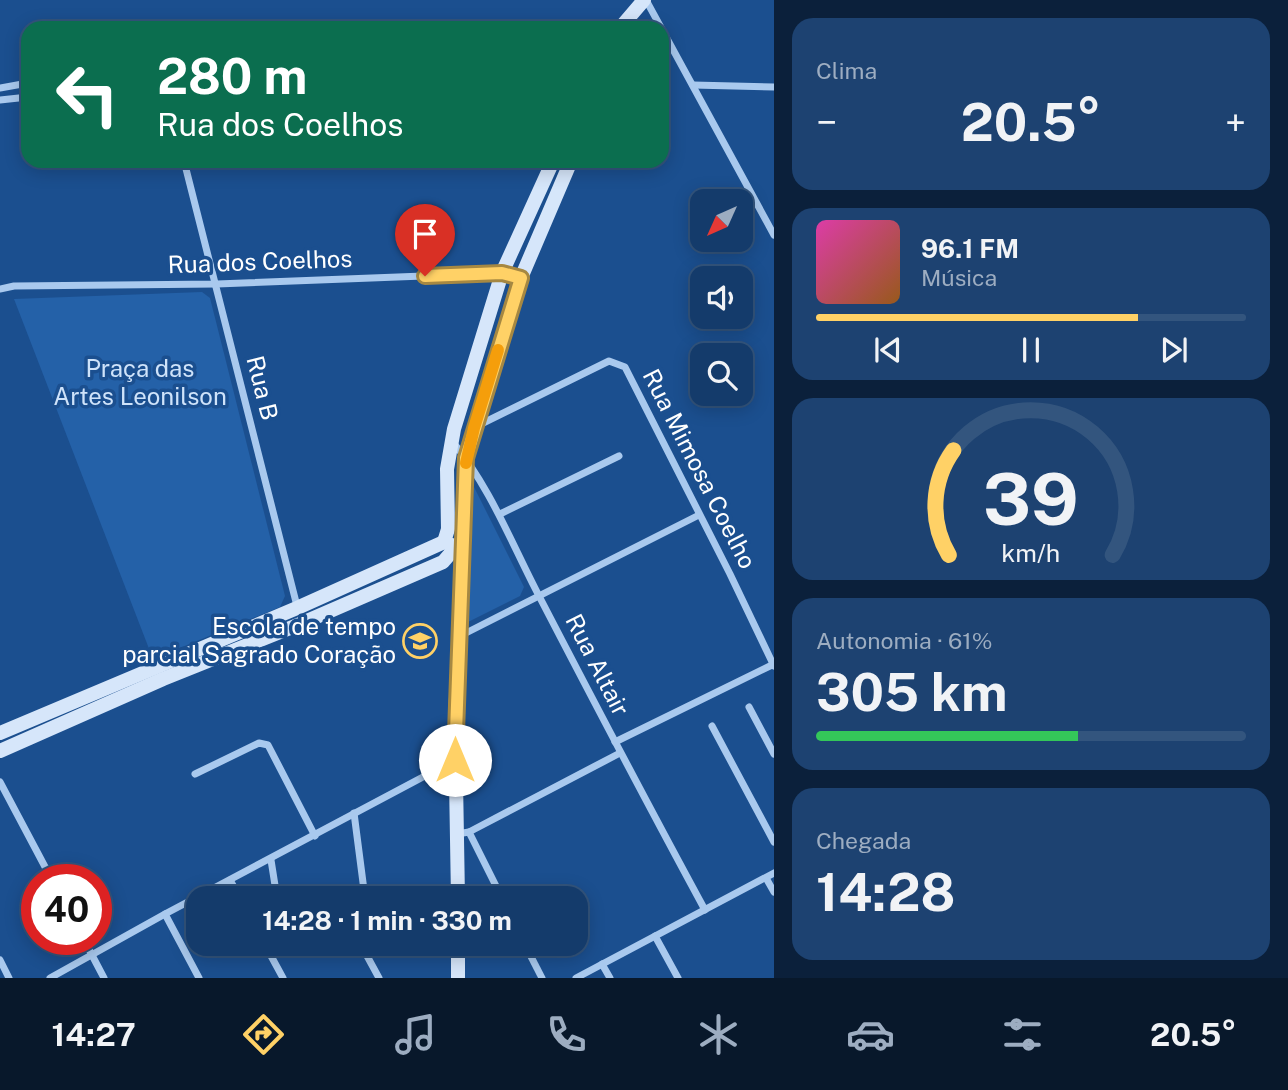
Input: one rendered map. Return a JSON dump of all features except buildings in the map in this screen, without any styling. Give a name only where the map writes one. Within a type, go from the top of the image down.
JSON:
[{"type":"street","points":[[626,21],[645,0]]},
{"type":"street","points":[[634,21],[645,0]]},
{"type":"street","points":[[645,0],[657,21]]},
{"type":"street","points":[[669,42],[774,235]]},
{"type":"street","points":[[0,88],[21,84]]},
{"type":"street","points":[[693,85],[774,87]]},
{"type":"street","points":[[0,100],[21,98]]},
{"type":"street","name":"Rua B","points":[[186,168],[300,624]]},
{"type":"street","points":[[456,546],[448,528],[447,469],[451,441],[502,273],[550,168]]},
{"type":"street","points":[[459,886],[463,833],[455,760],[460,636],[456,546],[466,458],[521,278],[568,168]]},
{"type":"street","name":"Rua dos Coelhos","points":[[0,289],[14,286],[217,284],[502,273],[521,278]]},
{"type":"street","name":"Rua Mimosa Coelho","points":[[474,428],[609,361],[619,363],[628,370],[773,665]]},
{"type":"street","name":"Rua Altair","points":[[451,441],[466,458],[500,514],[620,753],[705,910]]},
{"type":"street","points":[[500,514],[619,456]]},
{"type":"street","points":[[460,636],[699,514]]},
{"type":"street","points":[[0,733],[297,608],[456,546]]},
{"type":"street","points":[[0,751],[163,679],[443,562],[456,546]]},
{"type":"street","points":[[615,742],[773,665]]},
{"type":"street","points":[[749,707],[774,754]]},
{"type":"street","points":[[712,726],[774,842]]},
{"type":"street","points":[[195,774],[259,743],[268,745],[315,836]]},
{"type":"street","points":[[463,833],[620,753]]},
{"type":"street","points":[[50,978],[455,760]]},
{"type":"street","points":[[0,782],[44,864]]},
{"type":"street","points":[[354,813],[363,886]]},
{"type":"street","points":[[463,833],[495,886]]},
{"type":"street","points":[[271,860],[275,886]]},
{"type":"street","points":[[576,978],[770,875],[774,892]]},
{"type":"street","points":[[230,880],[233,886]]},
{"type":"street","points":[[165,914],[199,978]]},
{"type":"street","points":[[655,936],[678,978]]},
{"type":"street","points":[[92,956],[104,978]]},
{"type":"street","points":[[271,956],[283,978]]},
{"type":"street","points":[[367,956],[379,978]]},
{"type":"street","points":[[458,956],[458,978]]},
{"type":"street","points":[[531,956],[542,978]]},
{"type":"street","points":[[0,960],[9,978]]},
{"type":"street","points":[[602,964],[610,978]]},
{"type":"green space","name":"Praça das Artes Leonilson","points":[[202,292],[210,298],[285,596],[280,607],[153,659],[14,299]]},
{"type":"green space","points":[[474,487],[524,587],[520,596],[468,622]]},
{"type":"slow traffic","points":[[466,463],[498,350]]},
{"type":"place","name":"Escola de tempo parcial Sagrado Coração","points":[[420,641]]},
{"type":"route","points":[[425,276],[502,273],[521,278],[466,458],[455,760]]}]
